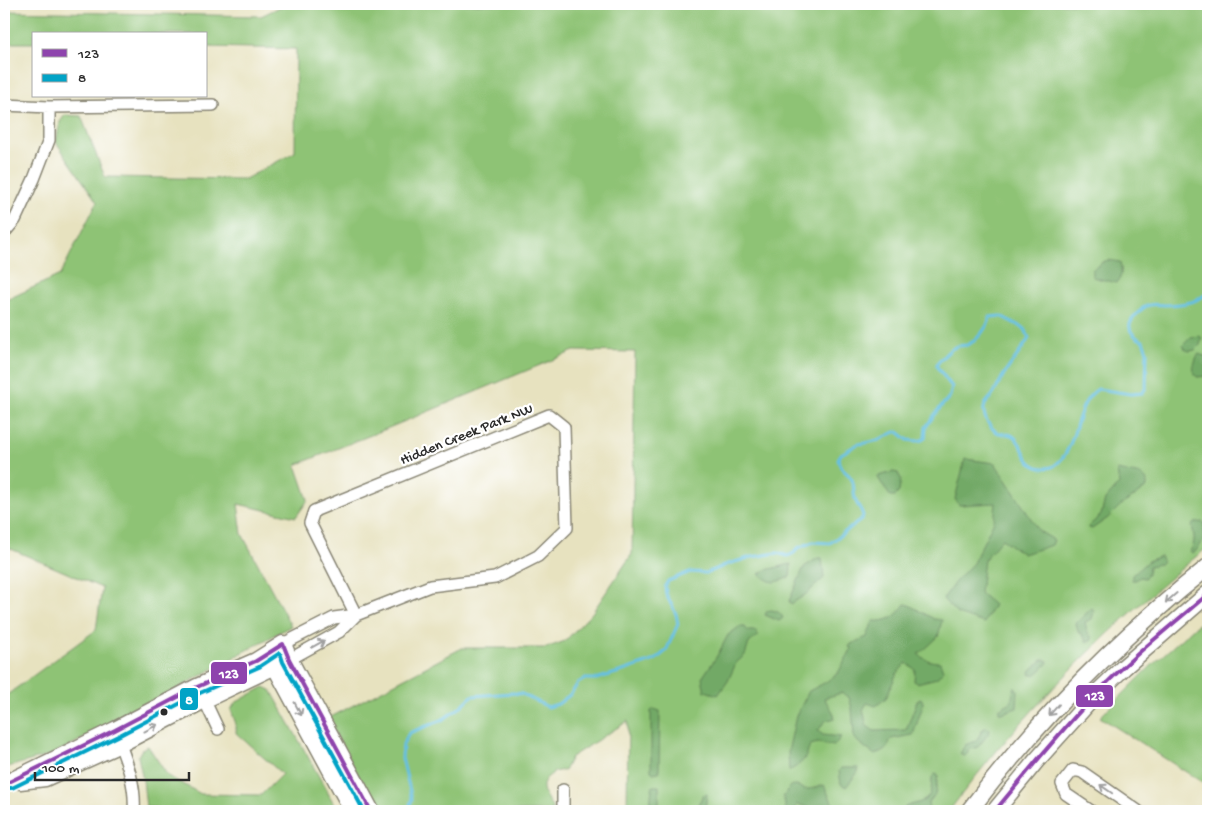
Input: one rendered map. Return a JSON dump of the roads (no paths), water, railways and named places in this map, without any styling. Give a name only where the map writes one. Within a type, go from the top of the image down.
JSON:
[{"type":"street","points":[[4,105],[49,107],[213,105]]},
{"type":"street","points":[[4,233],[15,220],[34,180],[49,140],[49,107]]},
{"type":"street","name":"Hidden Creek Park NW","points":[[549,415],[564,427],[567,528],[538,556],[496,578],[430,586],[356,615],[310,523],[314,511],[549,415]]},
{"type":"street","points":[[969,811],[1025,742],[1059,704],[1127,636],[1208,567]]},
{"type":"street","points":[[995,811],[1036,760],[1097,693],[1208,594]]},
{"type":"street","points":[[353,811],[278,660],[283,644],[334,618],[356,615]]},
{"type":"street","points":[[6,782],[45,778],[117,737],[201,693],[339,632],[356,615]]},
{"type":"street","points":[[278,660],[372,811]]},
{"type":"street","points":[[201,693],[218,729]]},
{"type":"street","points":[[117,737],[130,771],[135,797],[134,811]]},
{"type":"street","points":[[1091,811],[1066,794],[1062,784],[1073,770],[1082,772],[1138,811]]},
{"type":"street","points":[[563,790],[563,811]]},
{"type":"waterway","points":[[408,811],[412,799],[402,758],[403,744],[409,733],[442,720],[472,696],[522,694],[548,707],[558,704],[571,694],[578,683],[585,679],[596,679],[655,660],[666,651],[678,624],[676,614],[666,594],[665,586],[668,581],[690,572],[707,573],[752,557],[777,553],[788,556],[798,548],[813,542],[830,543],[861,520],[863,516],[854,496],[852,480],[839,463],[838,459],[841,454],[858,444],[879,440],[895,432],[898,432],[908,440],[916,441],[925,438],[926,427],[950,396],[952,387],[937,367],[937,364],[952,348],[967,345],[975,340],[984,329],[990,317],[1001,316],[1025,329],[1029,338],[985,404],[986,419],[996,431],[1001,434],[1011,435],[1017,440],[1032,464],[1037,467],[1049,468],[1054,466],[1068,449],[1084,405],[1098,389],[1131,394],[1142,393],[1146,388],[1147,351],[1143,341],[1130,330],[1130,323],[1135,316],[1149,305],[1188,303],[1208,293]]}]
